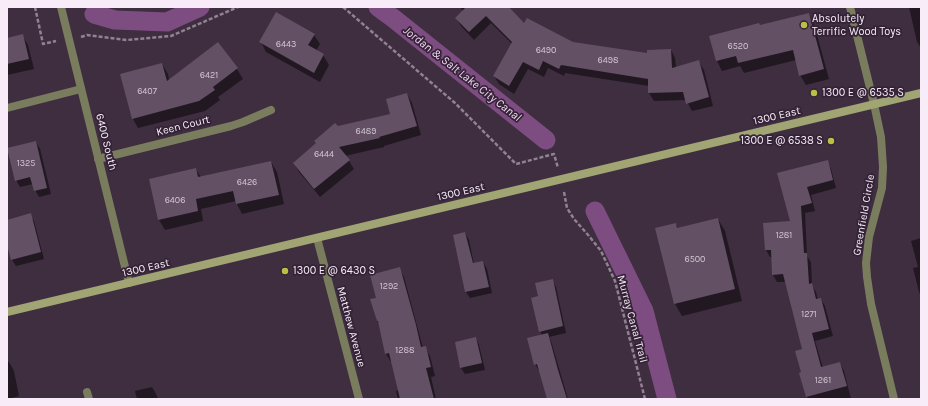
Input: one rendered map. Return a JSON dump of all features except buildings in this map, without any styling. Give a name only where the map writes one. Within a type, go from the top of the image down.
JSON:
[{"type":"main road","name":"1300 East","points":[[7,312],[921,93]]},
{"type":"street","name":"6400 South","points":[[61,7],[129,283]]},
{"type":"street","name":"Greenfield Circle","points":[[850,7],[881,137],[883,168],[882,188],[868,237],[866,277],[894,399]]},
{"type":"street","points":[[7,108],[81,89]]},
{"type":"street","name":"Keen Court","points":[[98,159],[231,126],[271,110]]},
{"type":"street","name":"Matthew Avenue","points":[[317,238],[359,399]]},
{"type":"path","points":[[35,7],[43,44],[48,43]]},
{"type":"path","points":[[87,35],[127,40],[171,36],[238,7]]},
{"type":"path","points":[[343,7],[455,103],[516,164],[554,154]]},
{"type":"path","name":"Murray Canal Trail","points":[[567,208],[574,219],[601,251],[615,281],[645,399]]},
{"type":"waterway","name":"Jordan & Salt Lake City Canal","points":[[94,14],[115,20],[167,22],[200,7]]},
{"type":"waterway","name":"Jordan & Salt Lake City Canal","points":[[378,7],[546,140]]},
{"type":"waterway","name":"Jordan & Salt Lake City Canal","points":[[595,211],[644,311],[667,399]]},
{"type":"place","name":"Absolutely Terrific Wood Toys","points":[[804,25]]},
{"type":"place","name":"1300 E @ 6535 S","points":[[814,93]]},
{"type":"place","name":"1300 E @ 6538 S","points":[[831,141]]},
{"type":"place","name":"1300 E @ 6430 S","points":[[285,271]]}]
